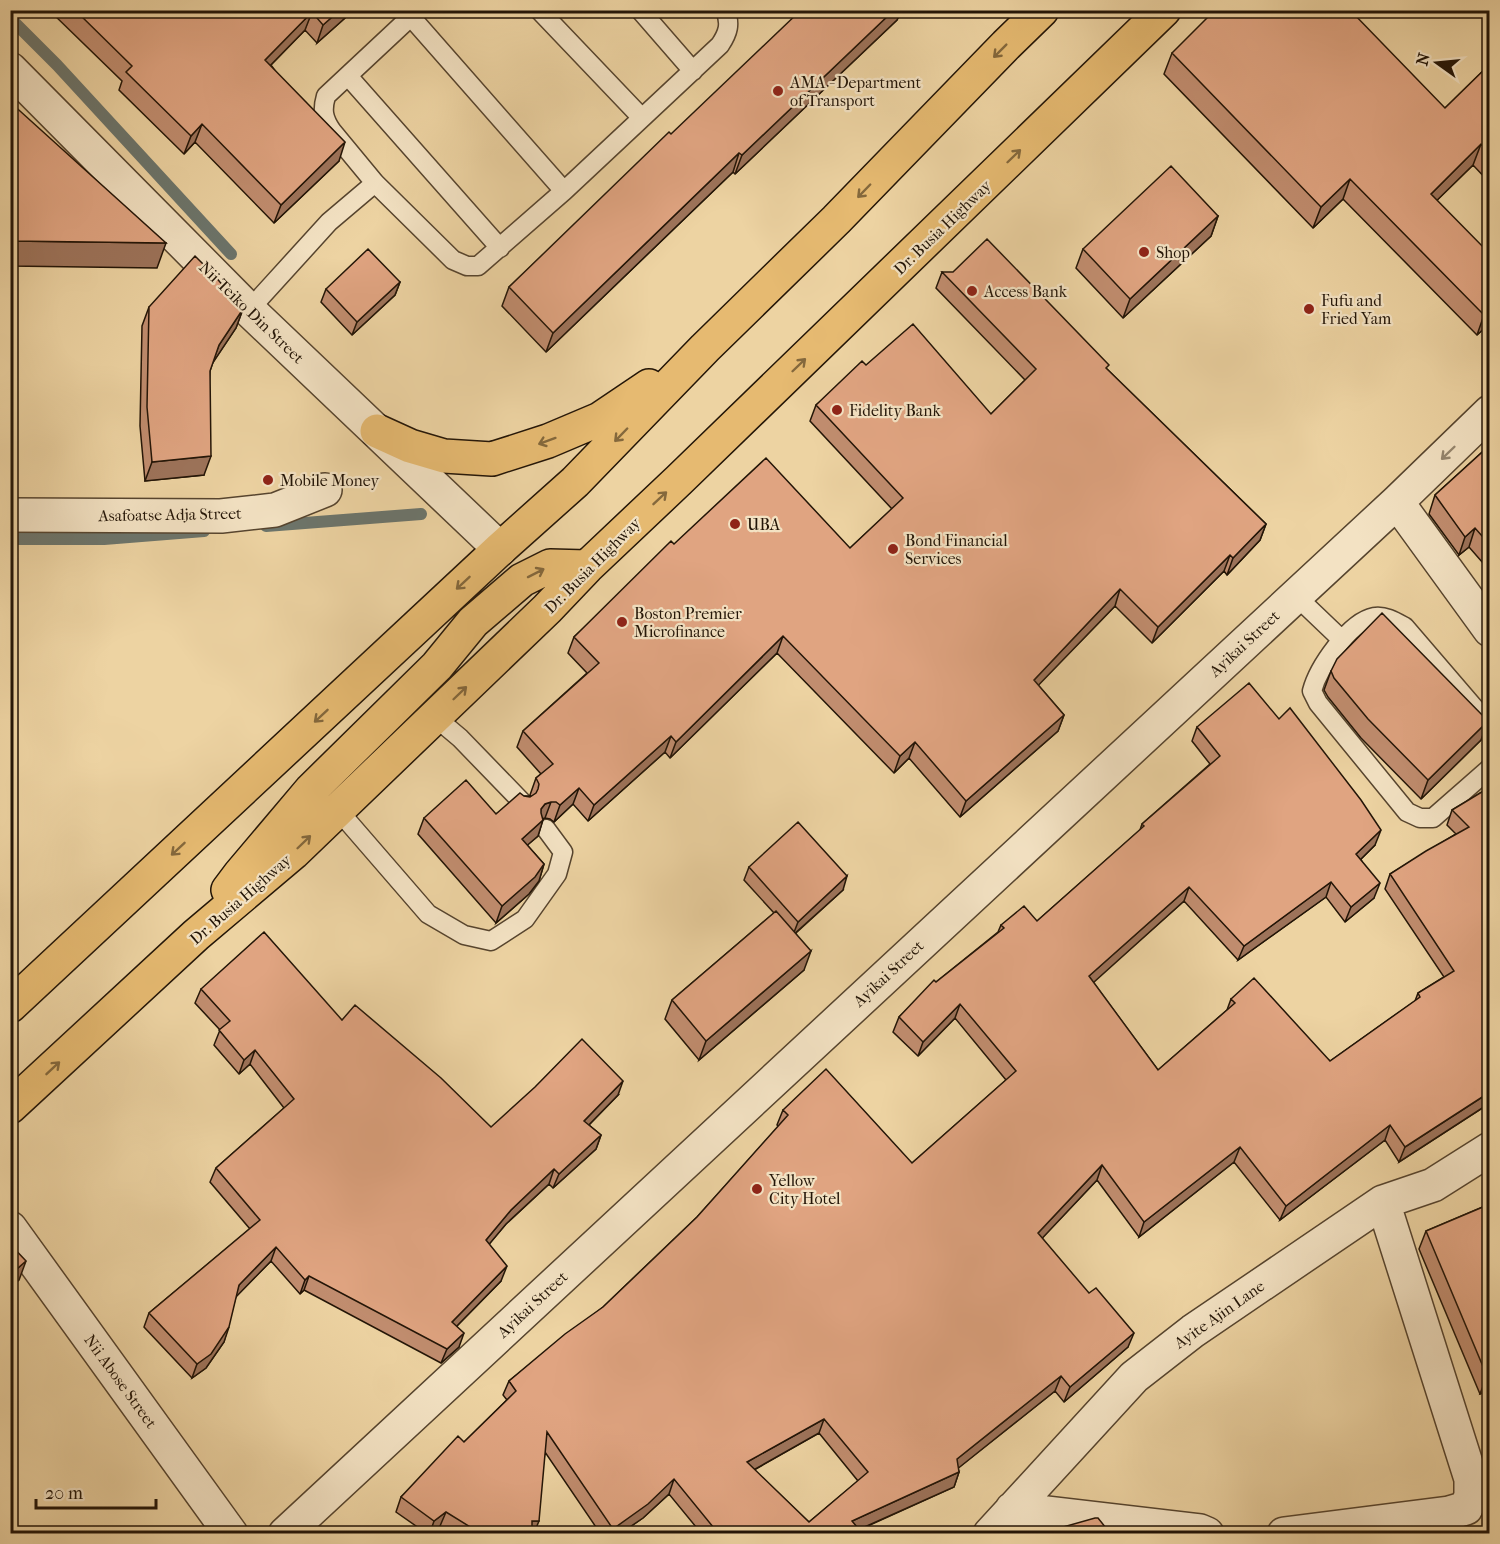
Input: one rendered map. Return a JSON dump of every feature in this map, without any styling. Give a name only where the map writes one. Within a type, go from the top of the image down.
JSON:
[{"type":"highway","points":[[10,1006],[500,549],[575,482],[705,348],[836,220],[1042,10]]},
{"type":"highway","name":"Dr. Busia Highway","points":[[10,1107],[196,935],[293,853],[548,609],[587,567],[1164,10]]},
{"type":"highway","points":[[377,431],[410,446],[444,456],[492,459],[548,441],[600,419],[705,348]]},
{"type":"highway","points":[[196,935],[240,874],[304,798],[437,666],[473,622],[522,580],[550,566],[587,567]]},
{"type":"street","name":"Nii Teiko Din Street","points":[[10,69],[249,310],[500,549]]},
{"type":"street","name":"Ayikai Street","points":[[285,1533],[1296,596],[1490,412]]},
{"type":"street","name":"Asafoatse Adja Street","points":[[10,515],[221,516],[275,510],[325,490]]},
{"type":"street","points":[[1397,502],[1490,630]]},
{"type":"street","name":"Ayite Ajin Lane","points":[[990,1533],[1134,1377],[1193,1331],[1383,1202],[1433,1185],[1490,1149]]},
{"type":"street","points":[[1284,1533],[1449,1513],[1466,1508],[1471,1496],[1471,1479],[1383,1202]]},
{"type":"street","name":"Nii Abose Street","points":[[10,1228],[231,1533]]},
{"type":"street","points":[[1012,1509],[1207,1533]]},
{"type":"lane","points":[[539,10],[642,118]]},
{"type":"lane","points":[[640,10],[693,71]]},
{"type":"lane","points":[[564,191],[415,14],[326,96],[322,109],[326,122],[375,183],[453,260],[467,266],[478,266],[564,191],[720,45],[728,32],[729,19],[725,10]]},
{"type":"lane","points":[[348,76],[500,248]]},
{"type":"lane","points":[[249,310],[329,222],[375,183]]},
{"type":"lane","points":[[1296,596],[1341,639]]},
{"type":"lane","points":[[1490,726],[1405,627],[1390,620],[1377,617],[1362,621],[1341,639],[1314,681],[1312,691],[1318,703],[1407,812],[1420,818],[1432,818],[1490,768]]},
{"type":"lane","points":[[435,717],[460,738],[522,802]]},
{"type":"lane","points":[[338,810],[428,914],[464,935],[491,941],[525,919],[556,874],[563,852],[546,829]]},
{"type":"building","points":[[75,10],[340,10],[323,25],[312,12],[265,60],[345,142],[281,205],[202,124],[191,136],[126,72],[132,66]]},
{"type":"building","points":[[801,10],[894,10],[742,155],[739,153],[553,333],[509,287],[669,132],[671,134]]},
{"type":"building","points":[[1215,10],[1350,10],[1445,108],[1490,64],[1490,154],[1481,144],[1431,194],[1490,254],[1490,309],[1484,315],[1350,179],[1321,207],[1172,53]]},
{"type":"building","points":[[10,102],[166,243],[10,241]]},
{"type":"building","name":"Shop","points":[[1171,166],[1218,216],[1130,299],[1083,249]]},
{"type":"building","points":[[987,239],[1109,365],[1106,368],[1266,524],[1233,558],[1230,555],[1158,627],[1120,589],[1034,680],[1064,715],[966,801],[915,742],[900,756],[783,636],[676,742],[671,736],[594,805],[579,788],[560,805],[556,802],[545,804],[541,809],[543,820],[522,839],[544,864],[535,877],[502,906],[424,818],[466,780],[496,814],[520,793],[530,797],[536,793],[539,784],[536,778],[553,764],[523,731],[599,663],[574,637],[671,541],[674,544],[766,458],[850,548],[903,498],[816,405],[862,361],[866,365],[913,324],[991,414],[1036,369],[942,272],[953,272]]},
{"type":"building","points":[[368,249],[400,282],[357,322],[326,289]]},
{"type":"building","points":[[195,256],[243,309],[219,345],[210,371],[211,456],[152,462],[147,407],[149,307]]},
{"type":"building","points":[[1490,445],[1490,545],[1475,528],[1465,537],[1435,495]]},
{"type":"building","points":[[1382,613],[1488,721],[1428,780],[1368,719],[1334,678],[1331,671],[1337,659]]},
{"type":"building","points":[[1249,683],[1279,719],[1290,708],[1361,800],[1381,830],[1356,854],[1380,883],[1351,907],[1331,882],[1244,946],[1189,887],[1089,976],[1158,1070],[1235,1003],[1231,999],[1254,978],[1330,1061],[1420,997],[1418,993],[1454,971],[1390,874],[1469,827],[1452,810],[1490,787],[1490,1092],[1405,1147],[1390,1125],[1286,1206],[1240,1147],[1144,1222],[1102,1165],[1038,1233],[1089,1293],[1096,1288],[1134,1333],[1070,1387],[1061,1376],[957,1459],[959,1472],[852,1521],[862,1533],[718,1533],[674,1479],[648,1504],[613,1529],[547,1432],[539,1521],[532,1521],[532,1533],[480,1533],[446,1512],[434,1521],[401,1497],[458,1436],[464,1442],[516,1391],[509,1381],[565,1334],[603,1307],[697,1217],[788,1115],[783,1110],[826,1069],[912,1163],[1016,1071],[960,1004],[923,1042],[899,1017],[934,980],[936,982],[1004,928],[1001,925],[1024,906],[1037,921],[1220,756],[1197,727]],"holes":[[[824,1419],[868,1472],[809,1522],[747,1462]]]},
{"type":"building","points":[[798,822],[847,876],[798,922],[749,867]]},
{"type":"building","points":[[776,911],[811,951],[706,1041],[672,1000]]},
{"type":"building","points":[[264,932],[342,1020],[355,1005],[441,1078],[491,1127],[535,1087],[582,1039],[623,1081],[584,1121],[601,1135],[559,1174],[554,1169],[511,1210],[486,1240],[507,1266],[452,1322],[464,1333],[447,1349],[309,1276],[305,1280],[276,1247],[239,1285],[229,1327],[211,1354],[197,1364],[149,1313],[260,1220],[216,1168],[294,1099],[255,1050],[244,1060],[219,1030],[230,1021],[201,989]]},
{"type":"building","points":[[1490,1204],[1490,1375],[1487,1376],[1426,1231]]},
{"type":"building","points":[[10,1244],[26,1261],[10,1275]]},
{"type":"building","points":[[1098,1518],[1110,1533],[1042,1533]]},
{"type":"waterway","points":[[10,18],[57,65],[231,254]]},
{"type":"waterway","points":[[266,526],[421,514]]},
{"type":"waterway","points":[[10,539],[104,539],[204,531]]},
{"type":"place","name":"AMA - Department of Transport","points":[[778,91]]},
{"type":"place","name":"Shop","points":[[1144,252]]},
{"type":"place","name":"Access Bank","points":[[972,291]]},
{"type":"place","name":"Fufu and Fried Yam","points":[[1309,309]]},
{"type":"place","name":"Fidelity Bank","points":[[837,410]]},
{"type":"place","name":"Mobile Money","points":[[268,480]]},
{"type":"place","name":"UBA","points":[[735,524]]},
{"type":"place","name":"Bond Financial Services","points":[[893,549]]},
{"type":"place","name":"Boston Premier Microfinance","points":[[622,622]]},
{"type":"place","name":"Yellow City Hotel","points":[[757,1189]]}]
